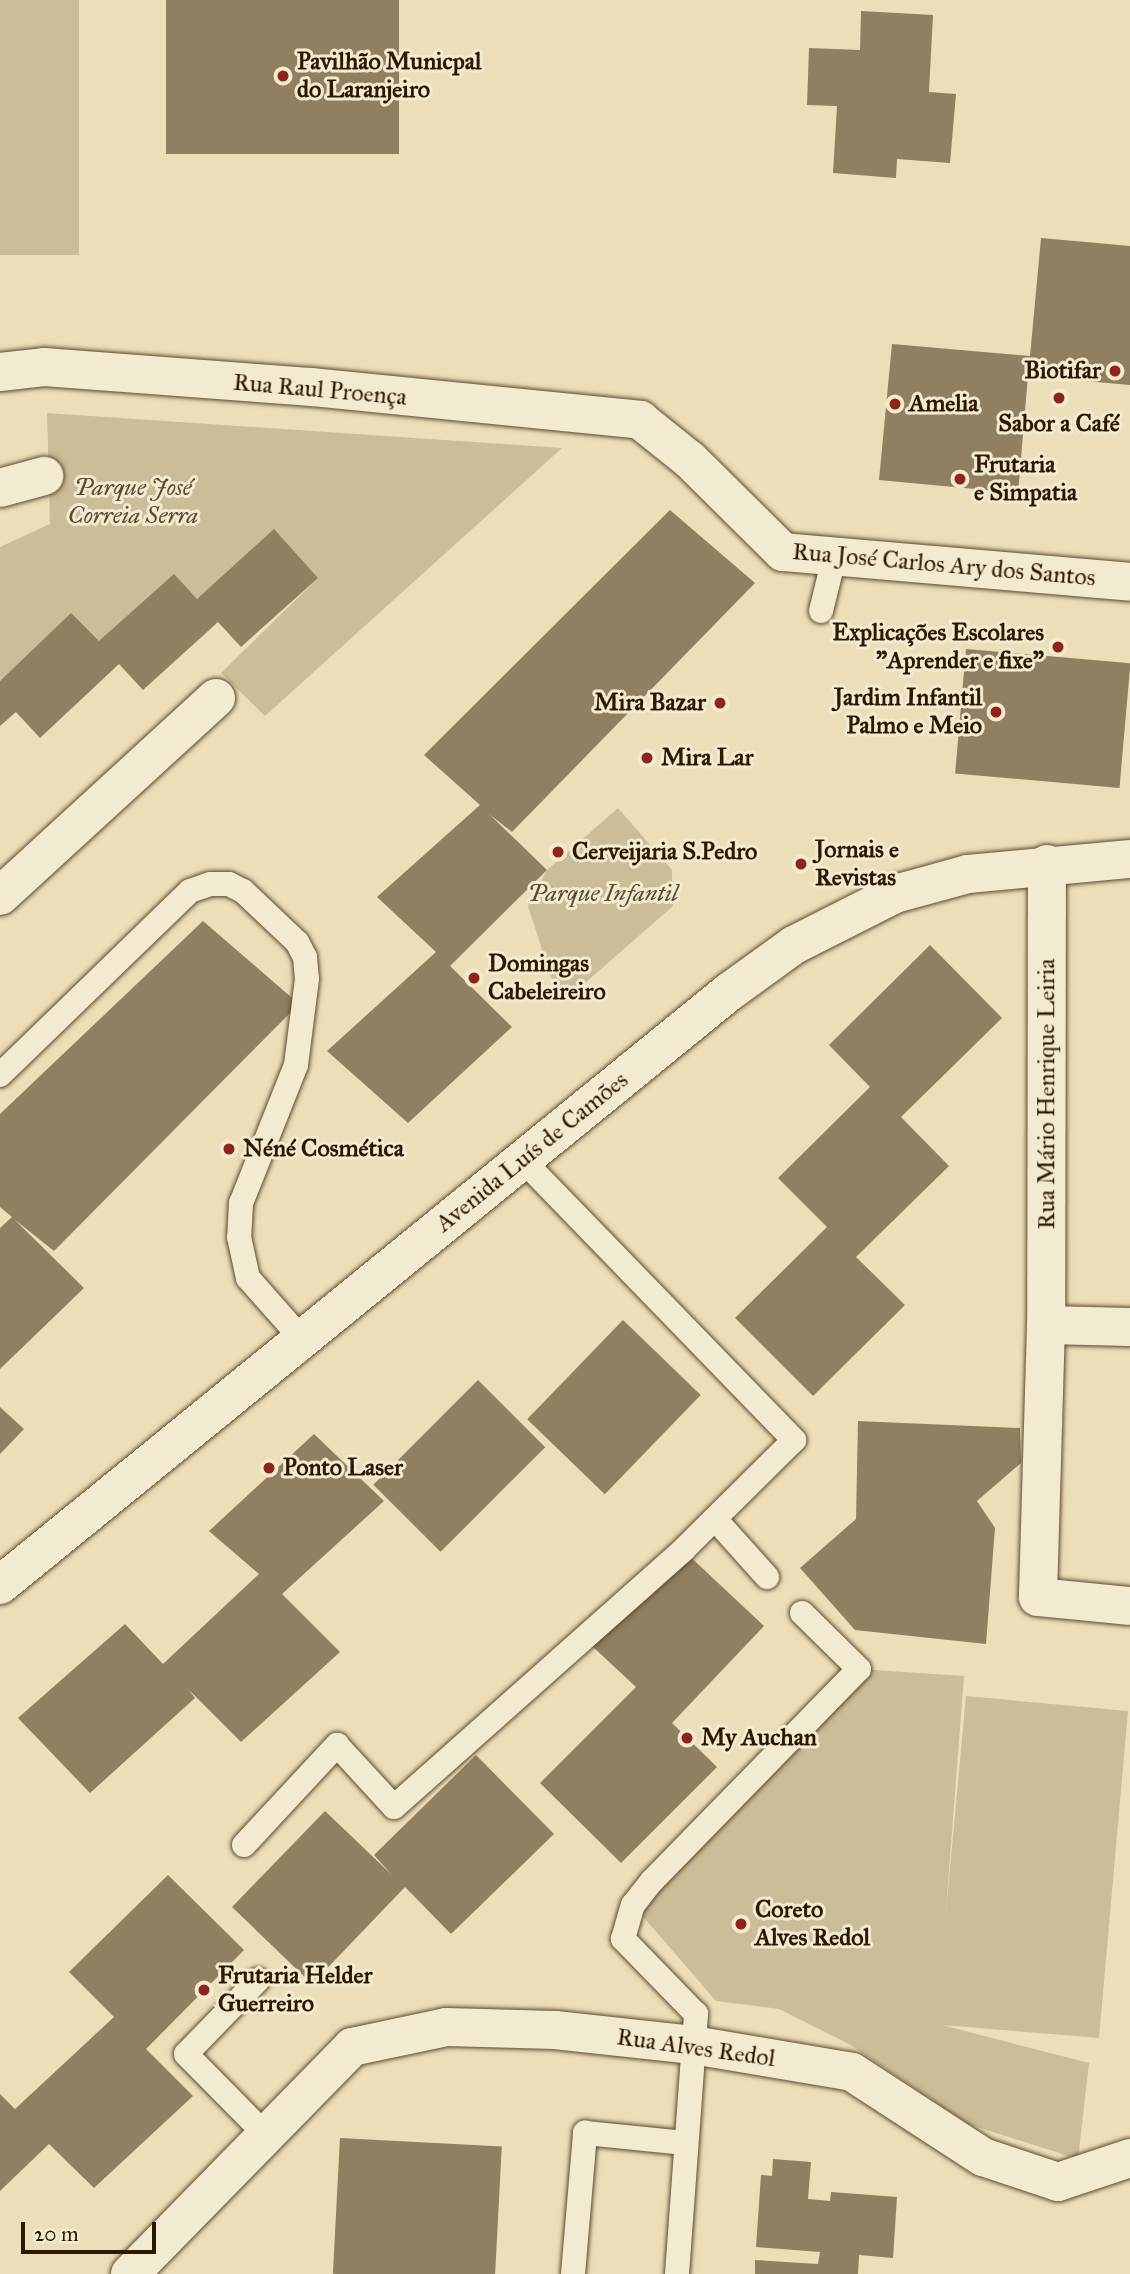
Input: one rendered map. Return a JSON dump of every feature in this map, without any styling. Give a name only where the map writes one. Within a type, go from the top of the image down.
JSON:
[{"type":"street","name":"Rua Raul Proença","points":[[0,372],[44,367],[312,387],[640,420]]},
{"type":"street","name":"Rua José Carlos Ary dos Santos","points":[[640,420],[690,460],[783,552],[1130,582]]},
{"type":"street","points":[[0,488],[44,476]]},
{"type":"street","points":[[0,896],[216,698]]},
{"type":"street","name":"Avenida Luís de Camões","points":[[0,1585],[729,992],[794,945],[895,894],[968,874],[1047,863],[1130,859]]},
{"type":"street","name":"Rua Mário Henrique Leiria","points":[[1047,863],[1046,1325],[1038,1598],[1130,1606]]},
{"type":"street","points":[[1046,1325],[1130,1327]]},
{"type":"street","name":"Rua Alves Redol","points":[[130,2274],[352,2048],[446,2027],[555,2030],[693,2045],[852,2071],[984,2157],[1058,2182],[1130,2158]]},
{"type":"lane","points":[[821,611],[834,558]]},
{"type":"lane","points":[[0,1075],[191,891],[210,884],[229,884],[243,891],[296,942],[305,957],[307,979],[296,1065],[241,1203],[239,1237],[248,1278],[302,1339]]},
{"type":"lane","points":[[244,1845],[337,1745],[394,1807],[715,1519],[794,1440],[523,1160]]},
{"type":"lane","points":[[715,1519],[767,1577]]},
{"type":"lane","points":[[677,2274],[696,2014],[624,1939],[633,1905],[652,1881],[859,1669],[802,1613]]},
{"type":"lane","points":[[258,1980],[186,2054],[266,2135]]},
{"type":"lane","points":[[573,2274],[585,2133],[686,2143]]},
{"type":"green space","points":[[0,0],[79,0],[79,255],[0,255]]},
{"type":"green space","name":"Parque José Correia Serra","points":[[47,413],[562,448],[265,716],[221,673],[318,578],[197,599],[99,641],[71,614],[0,681],[0,547],[50,524]]},
{"type":"green space","name":"Parque Infantil","points":[[618,808],[672,870],[673,906],[569,997],[551,977],[528,906],[547,870]]},
{"type":"green space","points":[[859,1669],[964,1676],[945,1922],[966,1696],[1128,1711],[1099,2038],[942,2025],[1089,2063],[1078,2159],[968,2124],[849,2044],[779,2009],[716,2001],[633,1905]]},
{"type":"building","name":"Pavilhão Municpal do Laranjeiro","points":[[166,0],[399,0],[399,154],[166,154]]},
{"type":"building","points":[[861,11],[933,15],[929,92],[956,94],[950,163],[897,159],[896,178],[833,173],[837,106],[807,105],[809,48],[860,50]]},
{"type":"building","points":[[1041,238],[1130,246],[1130,385],[1028,376],[1018,493],[879,480],[892,344],[1030,356]]},
{"type":"building","points":[[670,510],[755,583],[512,832],[489,814],[547,870],[450,966],[512,1027],[408,1123],[327,1051],[436,952],[377,897],[480,805],[424,755]]},
{"type":"building","points":[[274,529],[318,578],[241,647],[218,622],[143,690],[119,664],[40,738],[16,712],[0,726],[0,681],[71,613],[99,641],[174,574],[197,599]]},
{"type":"building","points":[[966,649],[1130,663],[1119,788],[955,774]]},
{"type":"building","points":[[203,921],[299,1004],[54,1251],[14,1219],[84,1288],[0,1369],[0,1228],[12,1217],[0,1207],[0,1114]]},
{"type":"building","points":[[930,945],[1002,1018],[901,1117],[949,1166],[856,1257],[905,1305],[813,1396],[735,1318],[827,1227],[778,1178],[870,1087],[829,1045]]},
{"type":"building","points":[[623,1320],[701,1395],[605,1494],[527,1419]]},
{"type":"building","points":[[478,1380],[545,1447],[441,1552],[373,1485]]},
{"type":"building","points":[[0,1407],[24,1429],[0,1454]]},
{"type":"building","points":[[858,1421],[1020,1428],[1021,1463],[977,1501],[995,1528],[986,1644],[855,1630],[800,1568],[856,1519]]},
{"type":"building","points":[[314,1434],[384,1501],[282,1594],[340,1652],[241,1742],[189,1690],[195,1698],[90,1793],[18,1718],[125,1624],[163,1664],[259,1574],[209,1531]]},
{"type":"building","points":[[683,1550],[764,1626],[672,1723],[717,1767],[621,1863],[540,1783],[636,1687],[592,1646]]},
{"type":"building","points":[[476,1755],[554,1834],[451,1934],[405,1887],[312,1984],[232,1907],[325,1811],[391,1874],[374,1855]]},
{"type":"building","points":[[168,1875],[244,1950],[146,2049],[193,2096],[94,2188],[49,2144],[0,2191],[0,2094],[15,2109],[114,2017],[69,1972]]},
{"type":"building","points":[[340,2138],[502,2146],[495,2274],[333,2274]]},
{"type":"building","points":[[773,2159],[811,2162],[808,2199],[830,2201],[831,2192],[897,2197],[893,2258],[859,2255],[858,2274],[755,2274],[755,2260],[818,2264],[820,2252],[756,2247],[761,2175],[772,2176]]},
{"type":"place","name":"Pavilhão Municpal do Laranjeiro","points":[[283,76]]},
{"type":"place","name":"Biotifar","points":[[1115,371]]},
{"type":"place","name":"Sabor a Café","points":[[1059,398]]},
{"type":"place","name":"Amelia","points":[[895,404]]},
{"type":"place","name":"Frutaria e Simpatia","points":[[960,479]]},
{"type":"place","name":"Explicações Escolares \"Aprender e fixe\"","points":[[1058,647]]},
{"type":"place","name":"Mira Bazar","points":[[720,703]]},
{"type":"place","name":"Jardim Infantil Palmo e Meio","points":[[996,712]]},
{"type":"place","name":"Mira Lar","points":[[647,758]]},
{"type":"place","name":"Cerveijaria S.Pedro","points":[[558,852]]},
{"type":"place","name":"Jornais e Revistas","points":[[801,864]]},
{"type":"place","name":"Domingas Cabeleireiro","points":[[474,978]]},
{"type":"place","name":"Néné Cosmética","points":[[229,1149]]},
{"type":"place","name":"Ponto Laser","points":[[269,1468]]},
{"type":"place","name":"My Auchan","points":[[687,1738]]},
{"type":"place","name":"Coreto Alves Redol","points":[[741,1924]]},
{"type":"place","name":"Frutaria Helder Guerreiro","points":[[204,1990]]}]
